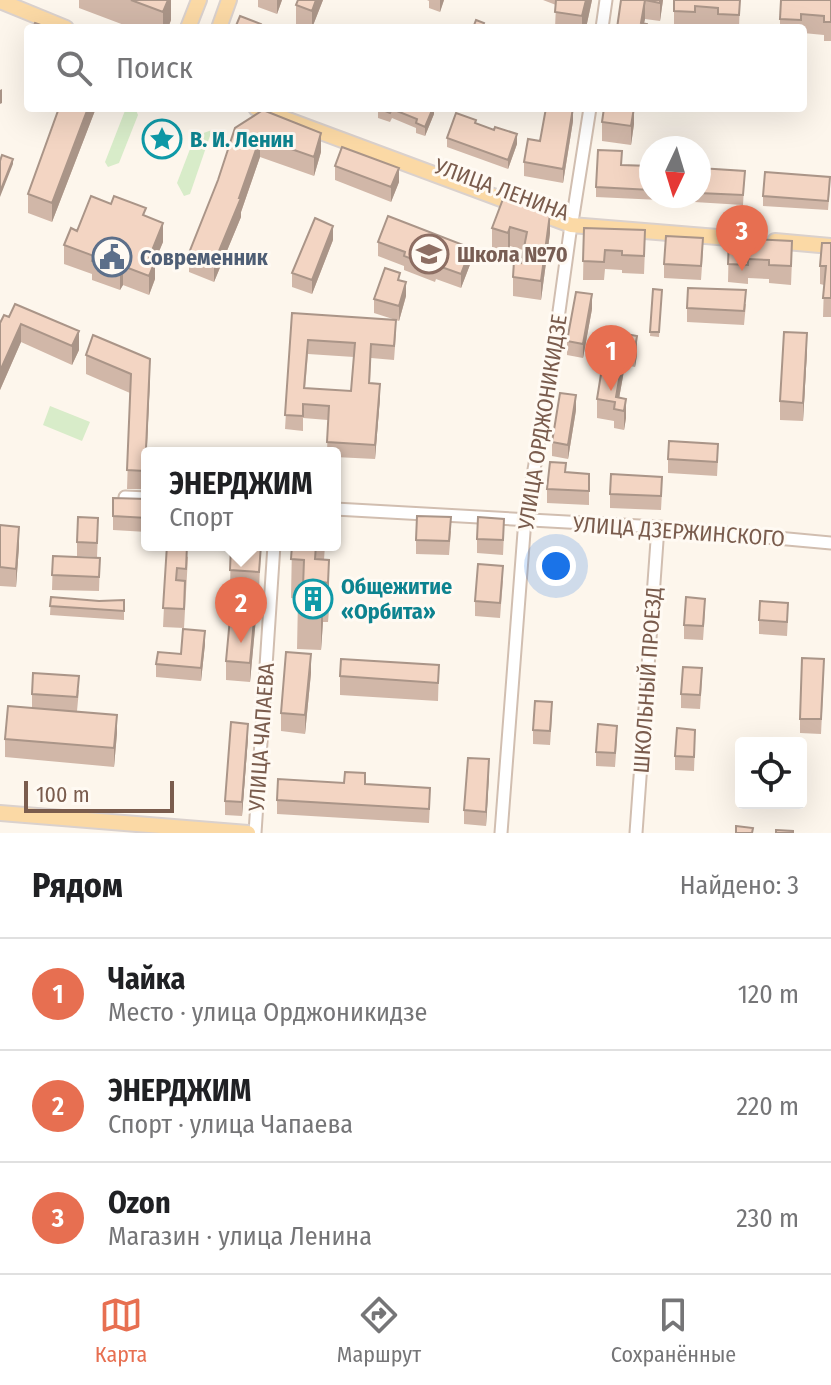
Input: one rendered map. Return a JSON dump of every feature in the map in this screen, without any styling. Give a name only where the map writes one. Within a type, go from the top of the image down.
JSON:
[{"type":"main road","points":[[190,24],[199,0]]},
{"type":"main road","points":[[220,24],[229,0]]},
{"type":"main road","points":[[0,1],[56,24]]},
{"type":"main road","points":[[0,9],[39,24]]},
{"type":"main road","points":[[268,112],[433,169]]},
{"type":"main road","name":"УЛИЦА ЛЕНИНА","points":[[286,112],[572,220],[617,221],[752,236],[831,239]]},
{"type":"main road","points":[[752,236],[831,246]]},
{"type":"main road","points":[[0,813],[248,833]]},
{"type":"street","points":[[603,24],[606,0]]},
{"type":"street","name":"УЛИЦА ОРДЖОНИКИДЗЕ","points":[[501,833],[525,519],[547,398],[589,112]]},
{"type":"street","points":[[125,497],[141,498]]},
{"type":"street","name":"УЛИЦА ДЗЕРЖИНСКОГО","points":[[341,509],[658,527],[831,543]]},
{"type":"street","name":"ШКОЛЬНЫЙ ПРОЕЗД","points":[[636,833],[658,527]]},
{"type":"street","name":"УЛИЦА ЧАПАЕВА","points":[[255,833],[274,551]]},
{"type":"green space","points":[[124,112],[137,112],[119,163],[108,167],[105,162]]},
{"type":"green space","points":[[212,130],[190,194],[184,196],[177,183],[195,136]]},
{"type":"green space","points":[[50,406],[90,422],[82,441],[43,425]]},
{"type":"building","points":[[131,0],[168,0],[163,12]]},
{"type":"building","points":[[298,0],[316,0],[312,11],[296,5]]},
{"type":"building","points":[[556,0],[586,0],[582,16],[555,12]]},
{"type":"building","points":[[621,0],[645,0],[641,23],[647,24],[618,24]]},
{"type":"building","points":[[674,0],[740,0],[739,15],[718,14],[718,8],[695,6],[695,12],[674,11]]},
{"type":"building","points":[[781,0],[831,0],[831,22],[824,22],[824,16],[801,14],[801,20],[780,19]]},
{"type":"building","points":[[240,16],[261,24],[237,24]]},
{"type":"building","points":[[58,112],[86,112],[52,203],[28,194]]},
{"type":"building","points":[[260,112],[268,112],[321,133],[314,157],[260,138],[241,198],[214,263],[189,253],[235,128]]},
{"type":"building","points":[[400,112],[431,112],[425,127],[416,123],[417,119]]},
{"type":"building","points":[[545,112],[572,112],[563,169],[524,162],[528,139],[540,141]]},
{"type":"building","points":[[603,112],[633,112],[631,126],[602,122]]},
{"type":"building","points":[[456,113],[494,130],[495,127],[517,134],[508,160],[447,138]]},
{"type":"building","points":[[342,147],[399,168],[391,187],[335,166]]},
{"type":"building","points":[[598,150],[622,151],[621,165],[639,166],[639,189],[596,187]]},
{"type":"building","points":[[2,155],[13,159],[0,192],[0,161]]},
{"type":"building","points":[[711,169],[745,171],[743,195],[711,194]]},
{"type":"building","points":[[765,172],[830,177],[828,201],[763,196]]},
{"type":"building","name":"Современник","points":[[91,196],[111,204],[114,196],[146,208],[143,215],[163,223],[149,258],[155,261],[149,276],[123,266],[120,272],[92,261],[94,256],[64,245],[71,228],[77,231]]},
{"type":"building","points":[[503,199],[550,214],[541,281],[513,277],[514,261],[521,263],[527,232],[510,227],[508,233],[492,228]]},
{"type":"building","points":[[388,216],[471,248],[461,274],[436,265],[435,268],[378,242]]},
{"type":"building","points":[[315,218],[333,226],[312,280],[292,273]]},
{"type":"building","points":[[584,228],[645,230],[644,256],[605,250],[604,262],[583,261]]},
{"type":"building","points":[[666,236],[703,238],[701,266],[664,264]]},
{"type":"building","points":[[729,238],[792,241],[791,266],[769,265],[769,260],[748,259],[748,265],[728,264]]},
{"type":"building","points":[[822,243],[831,243],[831,298],[823,298],[826,266],[820,266]]},
{"type":"building","points":[[385,268],[400,273],[398,280],[406,282],[399,306],[374,299]]},
{"type":"building","points":[[688,288],[746,290],[744,311],[687,308]]},
{"type":"building","points":[[653,289],[662,290],[659,332],[650,332]]},
{"type":"building","points":[[576,292],[592,294],[583,344],[567,341]]},
{"type":"building","points":[[15,304],[79,331],[72,346],[21,324],[0,371],[0,323],[4,315],[9,317]]},
{"type":"building","points":[[292,313],[396,320],[394,346],[371,344],[369,383],[380,384],[375,445],[327,442],[329,406],[303,404],[303,416],[285,415]],"holes":[[[308,340],[355,343],[351,391],[304,388]]]},
{"type":"building","points":[[784,332],[807,333],[803,403],[780,401]]},
{"type":"building","points":[[626,334],[637,336],[635,348],[625,346],[616,397],[626,399],[624,411],[614,409],[615,402],[597,399],[607,337],[625,340]]},
{"type":"building","points":[[93,335],[150,359],[146,447],[141,447],[141,471],[127,470],[131,374],[86,355]]},
{"type":"building","points":[[560,393],[576,395],[568,445],[552,442]]},
{"type":"building","points":[[669,441],[718,444],[717,462],[668,459]]},
{"type":"building","points":[[550,462],[566,463],[565,472],[589,474],[589,491],[547,489]]},
{"type":"building","points":[[611,474],[662,477],[661,496],[610,494]]},
{"type":"building","points":[[113,498],[141,499],[141,518],[113,516]]},
{"type":"building","points":[[417,516],[451,517],[449,541],[416,540]]},
{"type":"building","points":[[78,517],[98,518],[97,543],[77,542]]},
{"type":"building","points":[[478,517],[504,519],[503,540],[477,539]]},
{"type":"building","points":[[0,525],[19,527],[16,569],[0,567]]},
{"type":"building","points":[[167,551],[187,551],[186,569],[177,568],[176,580],[185,581],[184,609],[163,608]]},
{"type":"building","points":[[231,551],[261,551],[259,572],[230,570]]},
{"type":"building","points":[[292,551],[316,551],[315,559],[329,560],[328,583],[323,582],[321,611],[297,609],[299,587],[303,587],[304,560],[291,559]]},
{"type":"building","points":[[53,556],[100,558],[99,577],[52,575]]},
{"type":"building","points":[[478,564],[503,566],[500,603],[475,601]]},
{"type":"building","points":[[233,586],[257,588],[250,663],[226,661]]},
{"type":"building","points":[[51,597],[124,600],[124,611],[50,606]]},
{"type":"building","points":[[686,597],[705,599],[703,626],[684,625]]},
{"type":"building","points":[[760,601],[788,603],[787,622],[759,620]]},
{"type":"building","points":[[183,629],[205,631],[201,668],[156,664],[158,652],[181,654]]},
{"type":"building","points":[[286,652],[311,654],[305,715],[281,713]]},
{"type":"building","points":[[802,658],[824,659],[821,719],[800,719]]},
{"type":"building","points":[[341,659],[439,665],[438,683],[340,676]]},
{"type":"building","points":[[683,667],[702,668],[700,695],[681,694]]},
{"type":"building","points":[[33,673],[79,676],[77,697],[32,694]]},
{"type":"building","points":[[535,701],[552,702],[550,731],[533,730]]},
{"type":"building","points":[[8,706],[117,715],[114,748],[5,739]]},
{"type":"building","points":[[231,722],[248,724],[242,802],[225,801]]},
{"type":"building","points":[[598,724],[617,726],[615,753],[596,752]]},
{"type":"building","points":[[677,728],[695,730],[694,757],[675,756]]},
{"type":"building","points":[[468,758],[489,759],[486,812],[464,810]]},
{"type":"building","points":[[345,772],[365,773],[365,784],[430,788],[429,809],[277,800],[278,779],[344,783]]},
{"type":"building","points":[[736,826],[753,828],[752,833],[736,833]]},
{"type":"building","points":[[776,830],[793,831],[793,833],[776,833]]},
{"type":"place","name":"В. И. Ленин","points":[[162,139]]},
{"type":"place","name":"Школа №70","points":[[429,254]]},
{"type":"place","name":"Современник","points":[[112,257]]},
{"type":"place","name":"Ozon","points":[[742,271]]},
{"type":"place","name":"Чайка","points":[[611,391]]},
{"type":"place","name":"Общежитие «Орбита»","points":[[313,599]]},
{"type":"place","name":"ЭНЕРДЖИМ","points":[[241,643]]}]
